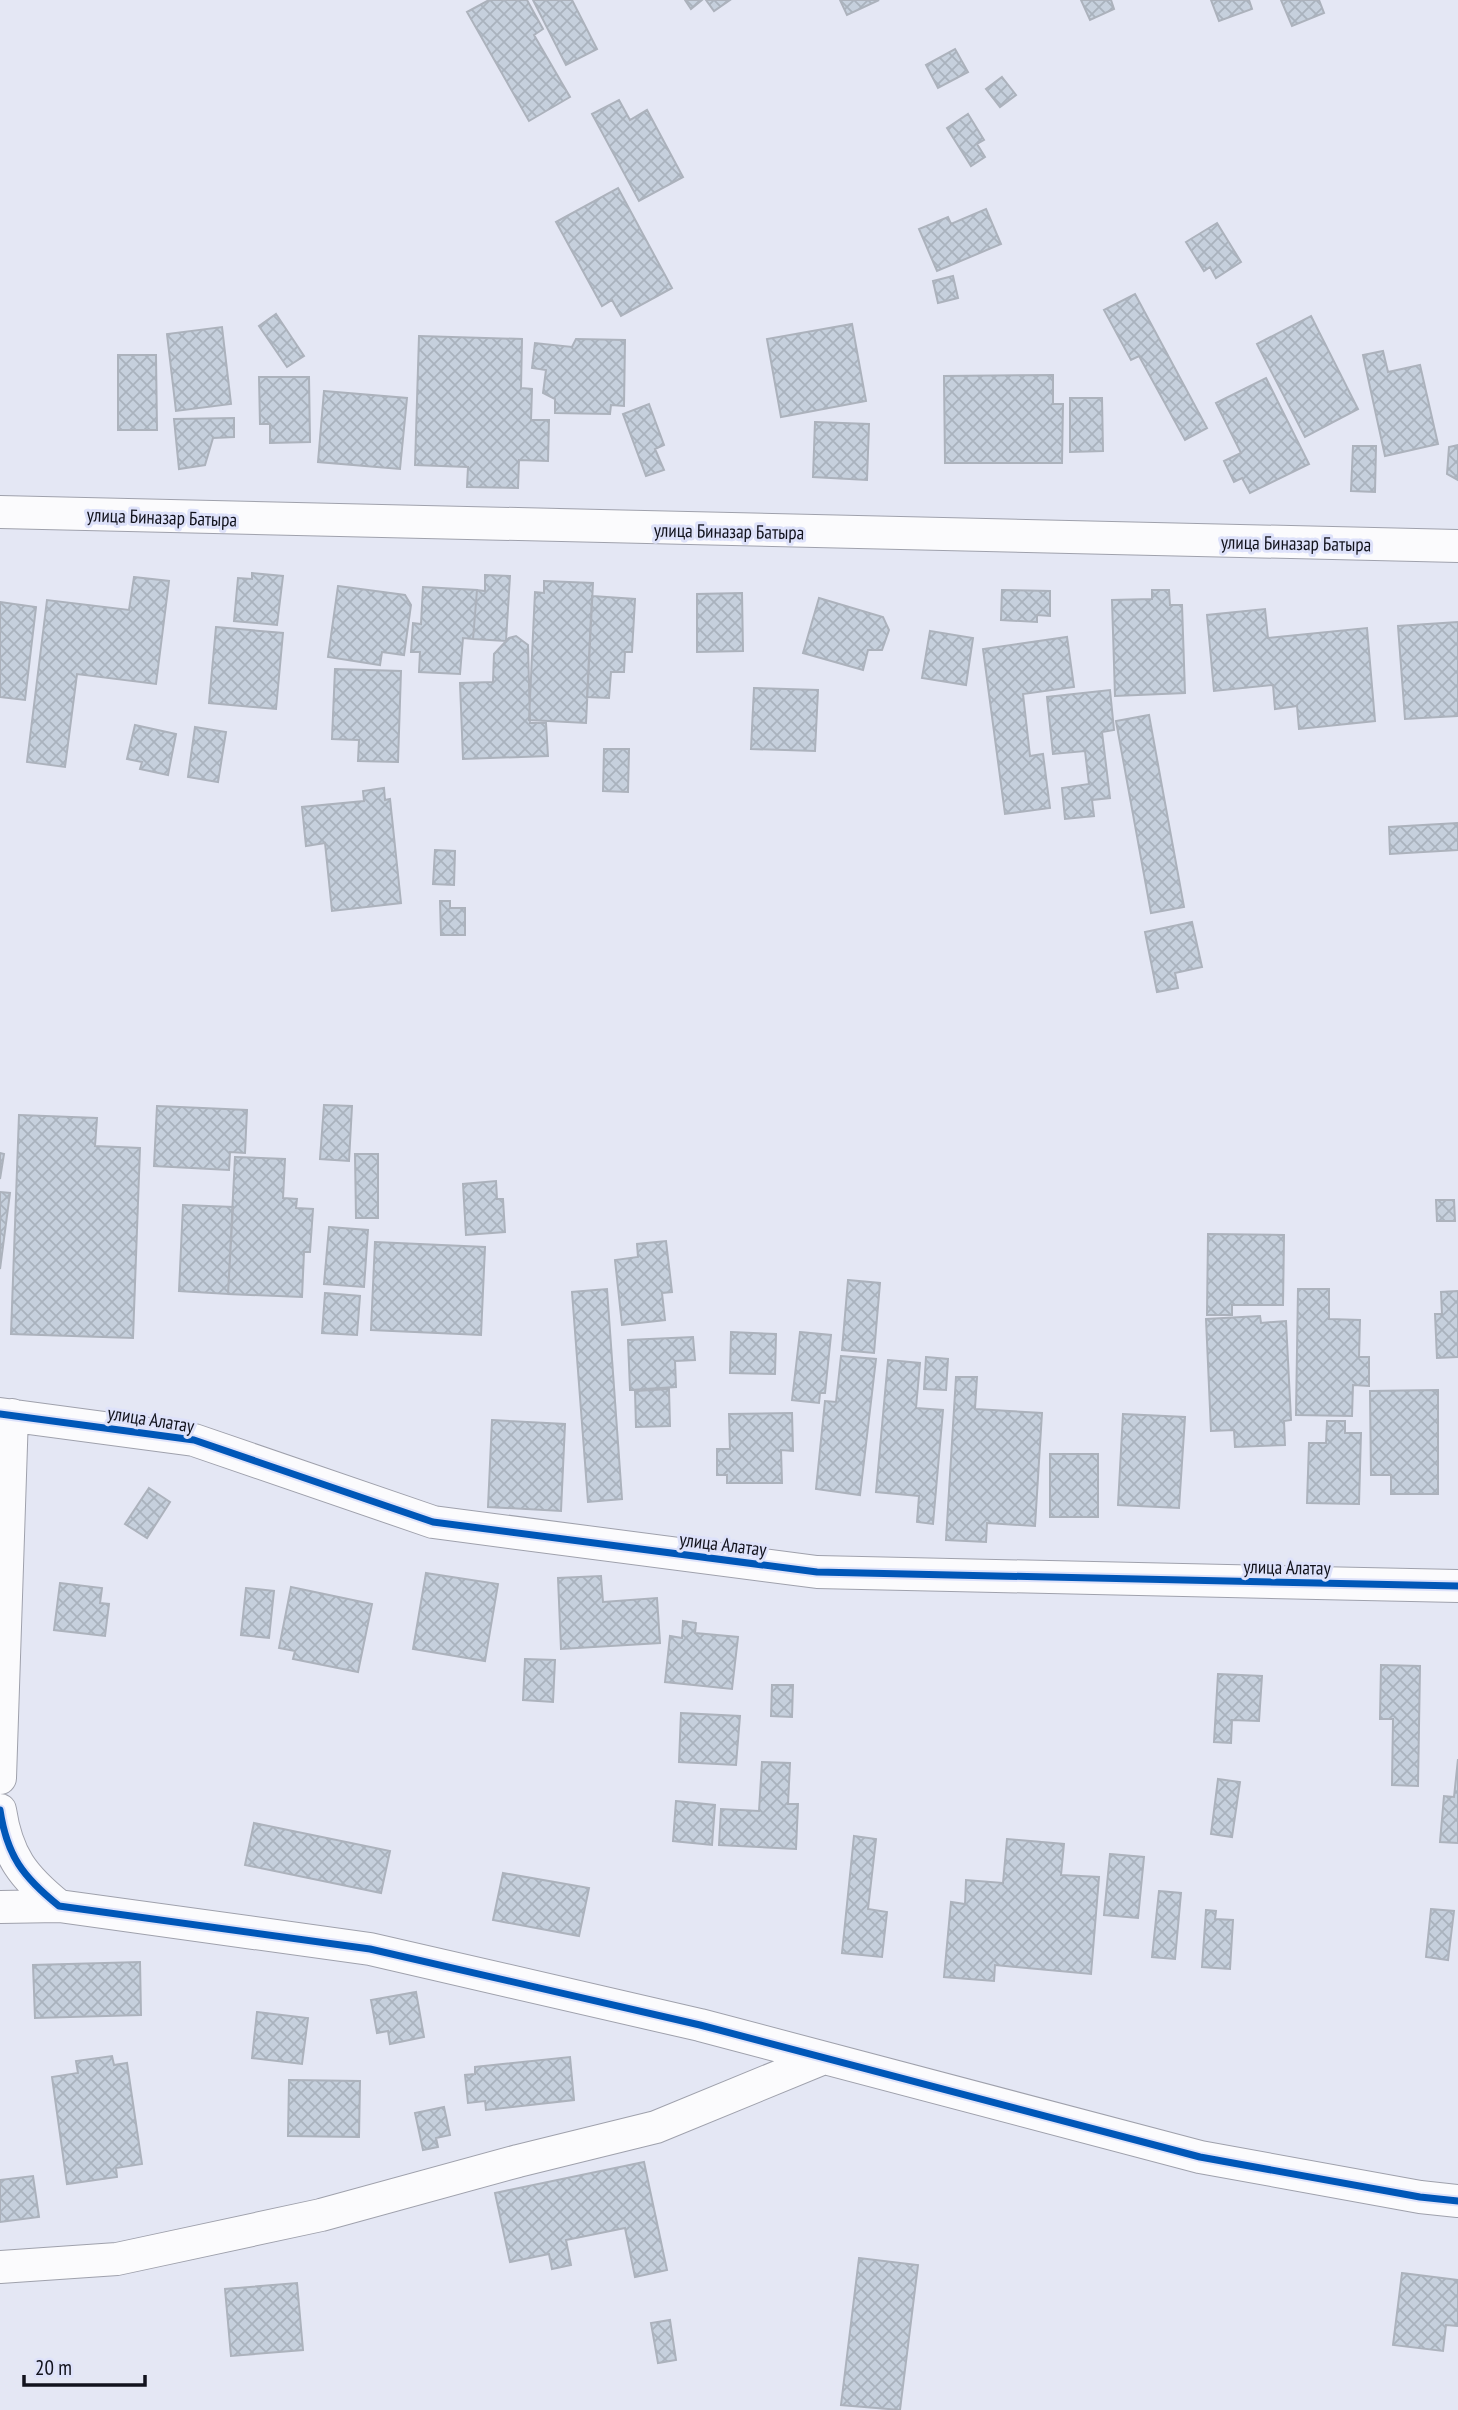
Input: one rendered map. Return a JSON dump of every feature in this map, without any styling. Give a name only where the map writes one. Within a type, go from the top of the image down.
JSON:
[{"type":"street","name":"улица Биназар Батыра","points":[[0,512],[1458,546]]},
{"type":"street","name":"улица Алатау","points":[[6,1415],[194,1440],[433,1522],[817,1572],[1458,1586]]},
{"type":"street","points":[[0,1778],[6,1415]]},
{"type":"street","points":[[0,1810],[4,1834],[16,1864],[35,1887],[59,1906]]},
{"type":"street","points":[[0,1907],[59,1906],[370,1949],[700,2025],[1200,2157],[1420,2197],[1458,2201]]},
{"type":"street","points":[[0,2267],[117,2259],[321,2215],[518,2161],[656,2127],[824,2058]]},
{"type":"building","points":[[489,0],[527,0],[543,29],[534,35],[570,97],[529,121],[467,12]]},
{"type":"building","points":[[533,0],[572,0],[597,49],[566,65]]},
{"type":"building","points":[[685,0],[702,0],[691,9]]},
{"type":"building","points":[[706,0],[730,0],[714,11]]},
{"type":"building","points":[[840,0],[879,0],[847,15]]},
{"type":"building","points":[[1081,0],[1111,0],[1114,9],[1090,20]]},
{"type":"building","points":[[1211,0],[1249,0],[1252,9],[1219,21]]},
{"type":"building","points":[[1281,0],[1319,0],[1324,13],[1292,26]]},
{"type":"building","points":[[955,49],[968,72],[938,88],[926,65]]},
{"type":"building","points":[[1002,77],[1016,95],[1000,107],[986,89]]},
{"type":"building","points":[[619,100],[630,120],[647,110],[683,177],[639,201],[592,114]]},
{"type":"building","points":[[968,114],[984,140],[977,144],[985,157],[971,166],[947,128]]},
{"type":"building","points":[[618,188],[672,288],[621,316],[612,300],[602,306],[556,222]]},
{"type":"building","points":[[986,209],[1001,244],[937,271],[919,229],[948,217],[951,224]]},
{"type":"building","points":[[1217,223],[1241,262],[1216,278],[1210,267],[1204,271],[1186,242]]},
{"type":"building","points":[[953,276],[958,298],[938,303],[933,281]]},
{"type":"building","points":[[1135,294],[1207,428],[1185,440],[1139,356],[1131,360],[1104,310]]},
{"type":"building","points":[[276,314],[304,356],[287,367],[259,326]]},
{"type":"building","points":[[1311,316],[1358,409],[1305,437],[1257,344]]},
{"type":"building","points":[[852,324],[866,401],[781,417],[767,339]]},
{"type":"building","points":[[222,327],[231,404],[176,411],[167,334]]},
{"type":"building","points":[[419,336],[522,339],[521,388],[532,389],[531,420],[549,420],[548,461],[519,460],[518,488],[467,487],[468,467],[415,465]]},
{"type":"building","points":[[576,339],[625,340],[624,406],[611,405],[610,414],[555,413],[555,399],[543,393],[546,370],[532,368],[535,343],[572,347]]},
{"type":"building","points":[[1383,351],[1388,372],[1420,365],[1438,444],[1385,456],[1363,355]]},
{"type":"building","points":[[118,355],[156,355],[157,430],[118,430]]},
{"type":"building","points":[[1053,375],[1053,404],[1063,404],[1062,463],[945,463],[944,376]]},
{"type":"building","points":[[259,377],[309,377],[310,442],[270,443],[270,424],[260,424]]},
{"type":"building","points":[[1266,378],[1309,464],[1250,493],[1242,478],[1234,482],[1224,461],[1241,453],[1216,403]]},
{"type":"building","points":[[324,391],[407,398],[400,469],[318,462]]},
{"type":"building","points":[[1070,398],[1102,398],[1103,451],[1070,452]]},
{"type":"building","points":[[649,404],[664,445],[655,449],[664,470],[646,476],[623,414]]},
{"type":"building","points":[[234,418],[234,437],[213,438],[205,465],[179,469],[174,419]]},
{"type":"building","points":[[815,422],[869,424],[867,480],[813,477]]},
{"type":"building","points":[[1458,445],[1458,480],[1447,474],[1449,447]]},
{"type":"building","points":[[1353,446],[1376,446],[1375,492],[1351,491]]},
{"type":"building","points":[[252,573],[283,576],[277,625],[234,621],[238,578],[252,579]]},
{"type":"building","points":[[485,575],[510,576],[506,641],[473,639],[477,590],[485,591]]},
{"type":"building","points":[[134,577],[169,581],[156,684],[77,674],[65,767],[27,762],[47,600],[129,610]]},
{"type":"building","points":[[544,581],[593,583],[586,723],[529,720],[535,592],[544,593]]},
{"type":"building","points":[[338,586],[405,595],[411,605],[404,655],[382,652],[380,665],[328,657]]},
{"type":"building","points":[[423,587],[477,590],[473,639],[463,638],[460,674],[419,672],[420,652],[411,652],[413,623],[421,624]]},
{"type":"building","points":[[1002,590],[1050,591],[1050,616],[1037,615],[1037,622],[1001,620]]},
{"type":"building","points":[[1152,590],[1169,590],[1170,605],[1182,605],[1185,693],[1115,696],[1112,600],[1152,599]]},
{"type":"building","points":[[742,593],[743,651],[697,652],[697,594]]},
{"type":"building","points":[[592,596],[635,599],[632,652],[625,652],[624,672],[611,672],[609,698],[587,697]]},
{"type":"building","points":[[819,598],[883,617],[889,630],[882,650],[868,650],[863,670],[803,653]]},
{"type":"building","points":[[0,602],[36,607],[25,700],[0,697]]},
{"type":"building","points":[[1265,609],[1268,638],[1367,628],[1375,721],[1299,729],[1297,706],[1275,709],[1273,685],[1214,691],[1207,615]]},
{"type":"building","points":[[1458,622],[1458,716],[1405,719],[1398,626]]},
{"type":"building","points":[[216,627],[283,633],[276,709],[209,703]]},
{"type":"building","points":[[930,631],[973,638],[966,685],[922,678]]},
{"type":"building","points":[[516,636],[528,645],[530,723],[546,723],[548,756],[463,759],[460,683],[493,682],[494,654],[509,638]]},
{"type":"building","points":[[1067,637],[1074,687],[1023,694],[1030,756],[1043,754],[1050,808],[1005,814],[983,649]]},
{"type":"building","points":[[335,669],[401,671],[398,762],[358,761],[359,740],[332,739]]},
{"type":"building","points":[[754,688],[818,690],[815,751],[751,749]]},
{"type":"building","points":[[1110,690],[1114,730],[1102,732],[1110,798],[1092,800],[1094,816],[1065,819],[1062,788],[1089,784],[1085,751],[1053,754],[1047,697]]},
{"type":"building","points":[[1149,715],[1184,907],[1151,913],[1116,721]]},
{"type":"building","points":[[135,725],[176,734],[168,775],[140,769],[142,762],[127,759]]},
{"type":"building","points":[[195,727],[226,732],[218,782],[188,777]]},
{"type":"building","points":[[604,749],[629,749],[628,792],[603,791]]},
{"type":"building","points":[[384,788],[385,800],[390,799],[401,903],[332,911],[325,843],[306,846],[302,807],[364,801],[363,791]]},
{"type":"building","points":[[1458,823],[1458,850],[1390,854],[1389,827]]},
{"type":"building","points":[[435,850],[455,851],[454,885],[433,884]]},
{"type":"building","points":[[440,901],[450,901],[450,908],[465,908],[465,935],[441,935]]},
{"type":"building","points":[[1192,922],[1202,967],[1175,973],[1178,988],[1157,992],[1145,932]]},
{"type":"building","points":[[324,1105],[352,1106],[349,1161],[320,1159]]},
{"type":"building","points":[[157,1106],[247,1110],[245,1153],[230,1152],[229,1170],[154,1166]]},
{"type":"building","points":[[19,1115],[97,1118],[95,1146],[140,1148],[133,1338],[11,1334]]},
{"type":"building","points":[[0,1153],[4,1154],[0,1179]]},
{"type":"building","points":[[355,1154],[378,1154],[378,1218],[356,1218]]},
{"type":"building","points":[[235,1157],[285,1159],[283,1198],[297,1199],[296,1208],[313,1209],[310,1252],[304,1252],[302,1297],[228,1294]]},
{"type":"building","points":[[496,1181],[497,1199],[503,1199],[505,1232],[466,1235],[463,1184]]},
{"type":"building","points":[[0,1192],[10,1193],[0,1269]]},
{"type":"building","points":[[1436,1200],[1454,1200],[1455,1221],[1437,1221]]},
{"type":"building","points":[[183,1205],[233,1207],[228,1294],[179,1291]]},
{"type":"building","points":[[329,1227],[368,1230],[364,1287],[324,1284]]},
{"type":"building","points":[[1208,1234],[1284,1235],[1283,1305],[1232,1305],[1232,1315],[1207,1315]]},
{"type":"building","points":[[666,1241],[672,1292],[662,1293],[665,1320],[622,1325],[615,1260],[638,1257],[637,1244]]},
{"type":"building","points":[[375,1242],[485,1247],[481,1335],[371,1330]]},
{"type":"building","points":[[848,1280],[880,1283],[874,1353],[842,1350]]},
{"type":"building","points":[[607,1289],[622,1499],[588,1502],[572,1292]]},
{"type":"building","points":[[1298,1289],[1329,1289],[1329,1319],[1360,1320],[1359,1357],[1369,1357],[1369,1386],[1353,1385],[1352,1416],[1296,1415]]},
{"type":"building","points":[[1458,1291],[1458,1357],[1437,1358],[1435,1314],[1442,1314],[1441,1292]]},
{"type":"building","points":[[325,1293],[360,1296],[357,1335],[322,1333]]},
{"type":"building","points":[[1260,1316],[1261,1323],[1286,1321],[1291,1420],[1284,1421],[1285,1445],[1235,1447],[1234,1430],[1211,1431],[1206,1319]]},
{"type":"building","points":[[731,1332],[776,1334],[775,1374],[730,1373]]},
{"type":"building","points":[[800,1332],[831,1335],[825,1393],[820,1393],[819,1403],[792,1400]]},
{"type":"building","points":[[693,1337],[695,1360],[675,1361],[676,1387],[630,1390],[628,1340]]},
{"type":"building","points":[[841,1356],[876,1359],[860,1495],[816,1489],[825,1401],[836,1402]]},
{"type":"building","points":[[926,1357],[948,1359],[946,1390],[924,1389]]},
{"type":"building","points":[[888,1360],[920,1363],[916,1408],[943,1410],[933,1524],[917,1522],[919,1496],[876,1492]]},
{"type":"building","points":[[956,1377],[977,1377],[975,1409],[1042,1413],[1035,1526],[987,1523],[986,1542],[946,1540]]},
{"type":"building","points":[[669,1389],[670,1426],[636,1427],[635,1391]]},
{"type":"building","points":[[1438,1390],[1438,1494],[1391,1494],[1391,1475],[1371,1475],[1370,1391]]},
{"type":"building","points":[[792,1413],[793,1451],[781,1450],[782,1483],[727,1483],[727,1475],[717,1475],[717,1449],[730,1449],[729,1414]]},
{"type":"building","points":[[1123,1414],[1185,1417],[1179,1508],[1118,1505]]},
{"type":"building","points":[[492,1420],[565,1424],[561,1511],[488,1507]]},
{"type":"building","points":[[1327,1421],[1345,1421],[1345,1433],[1361,1433],[1359,1504],[1307,1503],[1309,1443],[1326,1443]]},
{"type":"building","points":[[1050,1454],[1098,1454],[1098,1517],[1050,1517]]},
{"type":"building","points":[[149,1488],[170,1502],[147,1538],[125,1524]]},
{"type":"building","points":[[426,1573],[498,1584],[485,1661],[413,1649]]},
{"type":"building","points":[[601,1576],[603,1602],[657,1598],[660,1643],[561,1649],[558,1578]]},
{"type":"building","points":[[60,1583],[102,1588],[100,1603],[109,1604],[105,1636],[54,1630]]},
{"type":"building","points":[[291,1587],[372,1604],[358,1672],[293,1659],[295,1651],[279,1648]]},
{"type":"building","points":[[246,1588],[274,1591],[269,1638],[241,1635]]},
{"type":"building","points":[[683,1621],[696,1623],[695,1633],[738,1637],[732,1689],[665,1682],[670,1636],[682,1638]]},
{"type":"building","points":[[525,1659],[555,1660],[553,1702],[523,1700]]},
{"type":"building","points":[[1381,1665],[1420,1666],[1418,1786],[1392,1785],[1393,1719],[1380,1719]]},
{"type":"building","points":[[1218,1674],[1262,1676],[1259,1721],[1232,1720],[1231,1743],[1214,1742]]},
{"type":"building","points":[[772,1685],[793,1685],[792,1717],[771,1716]]},
{"type":"building","points":[[681,1713],[740,1716],[736,1765],[679,1762]]},
{"type":"building","points":[[1458,1759],[1458,1843],[1440,1842],[1444,1796],[1454,1797]]},
{"type":"building","points":[[762,1762],[790,1763],[788,1804],[798,1804],[796,1849],[719,1845],[721,1809],[759,1811]]},
{"type":"building","points":[[1218,1779],[1240,1782],[1232,1837],[1211,1834]]},
{"type":"building","points":[[676,1801],[715,1805],[712,1845],[673,1841]]},
{"type":"building","points":[[254,1823],[390,1851],[381,1893],[245,1865]]},
{"type":"building","points":[[854,1836],[876,1839],[868,1909],[887,1912],[882,1957],[842,1953]]},
{"type":"building","points":[[1007,1839],[1064,1844],[1061,1875],[1099,1877],[1091,1974],[995,1965],[994,1981],[944,1977],[951,1902],[965,1904],[966,1880],[1003,1883]]},
{"type":"building","points":[[1110,1854],[1144,1857],[1138,1918],[1104,1915]]},
{"type":"building","points":[[503,1873],[589,1888],[579,1936],[493,1920]]},
{"type":"building","points":[[1159,1891],[1181,1893],[1175,1959],[1152,1957]]},
{"type":"building","points":[[1431,1909],[1454,1911],[1448,1960],[1426,1957]]},
{"type":"building","points":[[1206,1910],[1216,1911],[1215,1919],[1233,1920],[1230,1969],[1202,1967]]},
{"type":"building","points":[[140,1962],[141,2015],[35,2018],[33,1965]]},
{"type":"building","points":[[416,1992],[424,2037],[390,2044],[388,2031],[377,2033],[371,2000]]},
{"type":"building","points":[[257,2012],[308,2018],[302,2064],[252,2058]]},
{"type":"building","points":[[112,2056],[114,2065],[127,2063],[142,2164],[116,2168],[117,2177],[67,2184],[52,2077],[78,2073],[76,2061]]},
{"type":"building","points":[[570,2057],[574,2100],[486,2110],[485,2101],[468,2103],[465,2075],[475,2074],[475,2067]]},
{"type":"building","points":[[289,2080],[360,2081],[359,2137],[288,2136]]},
{"type":"building","points":[[444,2107],[450,2135],[436,2138],[438,2147],[423,2150],[415,2113]]},
{"type":"building","points":[[644,2162],[667,2270],[635,2277],[625,2228],[566,2240],[571,2265],[552,2269],[549,2254],[510,2262],[495,2193]]},
{"type":"building","points":[[33,2176],[39,2217],[0,2222],[0,2180]]},
{"type":"building","points":[[859,2258],[918,2265],[900,2410],[841,2405]]},
{"type":"building","points":[[1402,2273],[1458,2280],[1458,2326],[1446,2325],[1443,2351],[1393,2345]]},
{"type":"building","points":[[297,2283],[303,2350],[231,2356],[225,2289]]},
{"type":"building","points":[[670,2320],[676,2360],[658,2363],[651,2323]]},
{"type":"cycle path","points":[[0,1414],[194,1440],[433,1522],[817,1572],[1458,1586]]},
{"type":"cycle path","points":[[0,1810],[12,1853],[26,1875],[59,1906],[370,1949],[700,2025],[1200,2157],[1420,2197],[1458,2201]]}]
